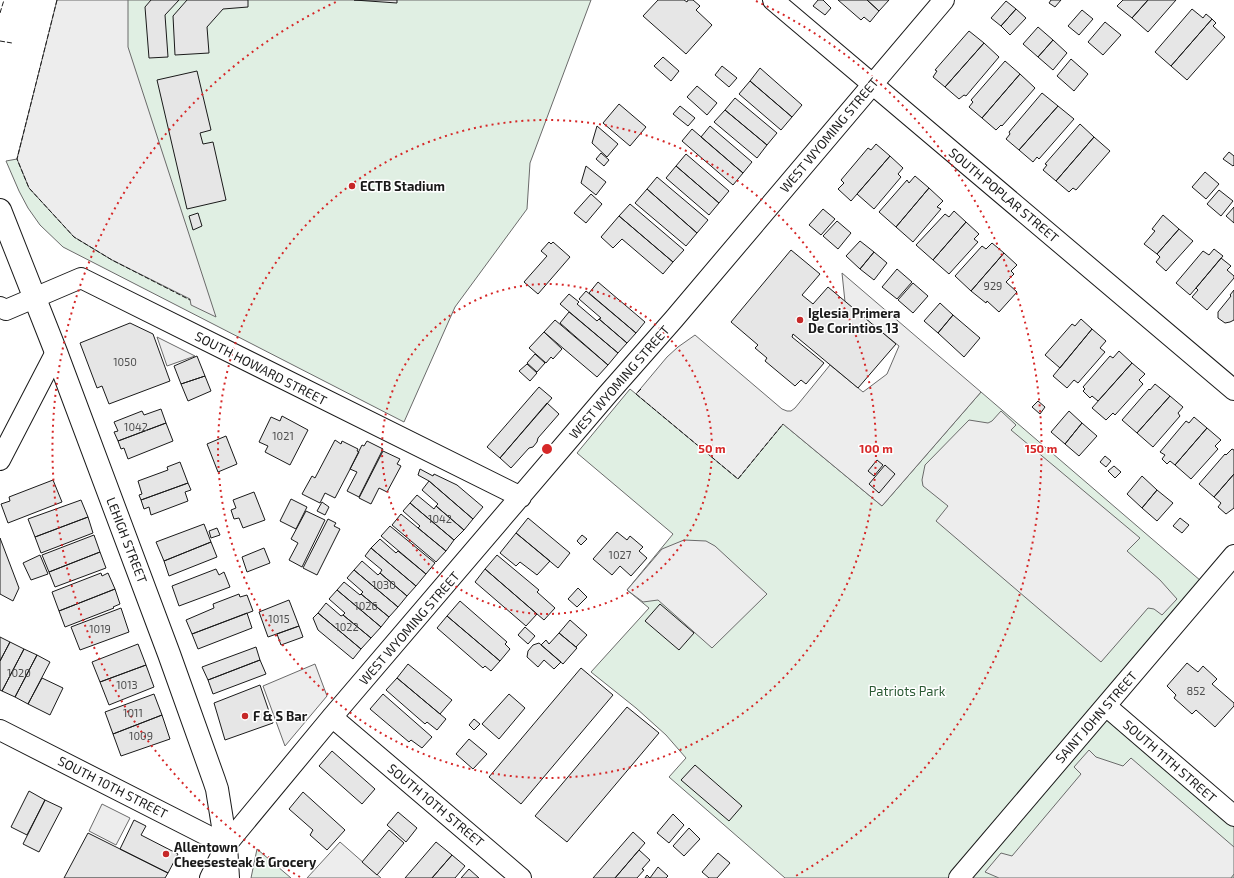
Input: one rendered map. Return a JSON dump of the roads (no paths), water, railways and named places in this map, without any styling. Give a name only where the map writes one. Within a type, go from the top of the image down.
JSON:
[{"type":"main road","name":"LEHIGH STREET","points":[[0,210],[56,352],[166,646],[214,780],[217,789],[226,845],[228,878]]},
{"type":"street","name":"SOUTH POPLAR STREET","points":[[773,0],[872,85],[1087,264],[1234,390]]},
{"type":"street","name":"WEST WYOMING STREET","points":[[210,878],[226,845],[332,717],[944,0]]},
{"type":"street","name":"SOUTH HOWARD STREET","points":[[0,307],[6,310],[81,278],[521,497]]},
{"type":"street","points":[[0,460],[56,352]]},
{"type":"street","name":"SAINT JOHN STREET","points":[[959,878],[1234,556]]},
{"type":"street","name":"SOUTH 11TH STREET","points":[[1106,706],[1234,816]]},
{"type":"street","name":"SOUTH 10TH STREET","points":[[332,717],[521,878]]},
{"type":"street","name":"SOUTH 10TH STREET","points":[[0,730],[226,845]]},
{"type":"place","name":"ECTB Stadium","points":[[352,186]]},
{"type":"place","name":"Iglesia Primera De Corintios 13","points":[[800,320]]},
{"type":"place","name":"F & S Bar","points":[[245,716]]},
{"type":"place","name":"Allentown Cheesesteak & Grocery","points":[[166,854]]},
{"type":"park label","name":"Patriots Park","points":[[907,691]]}]
